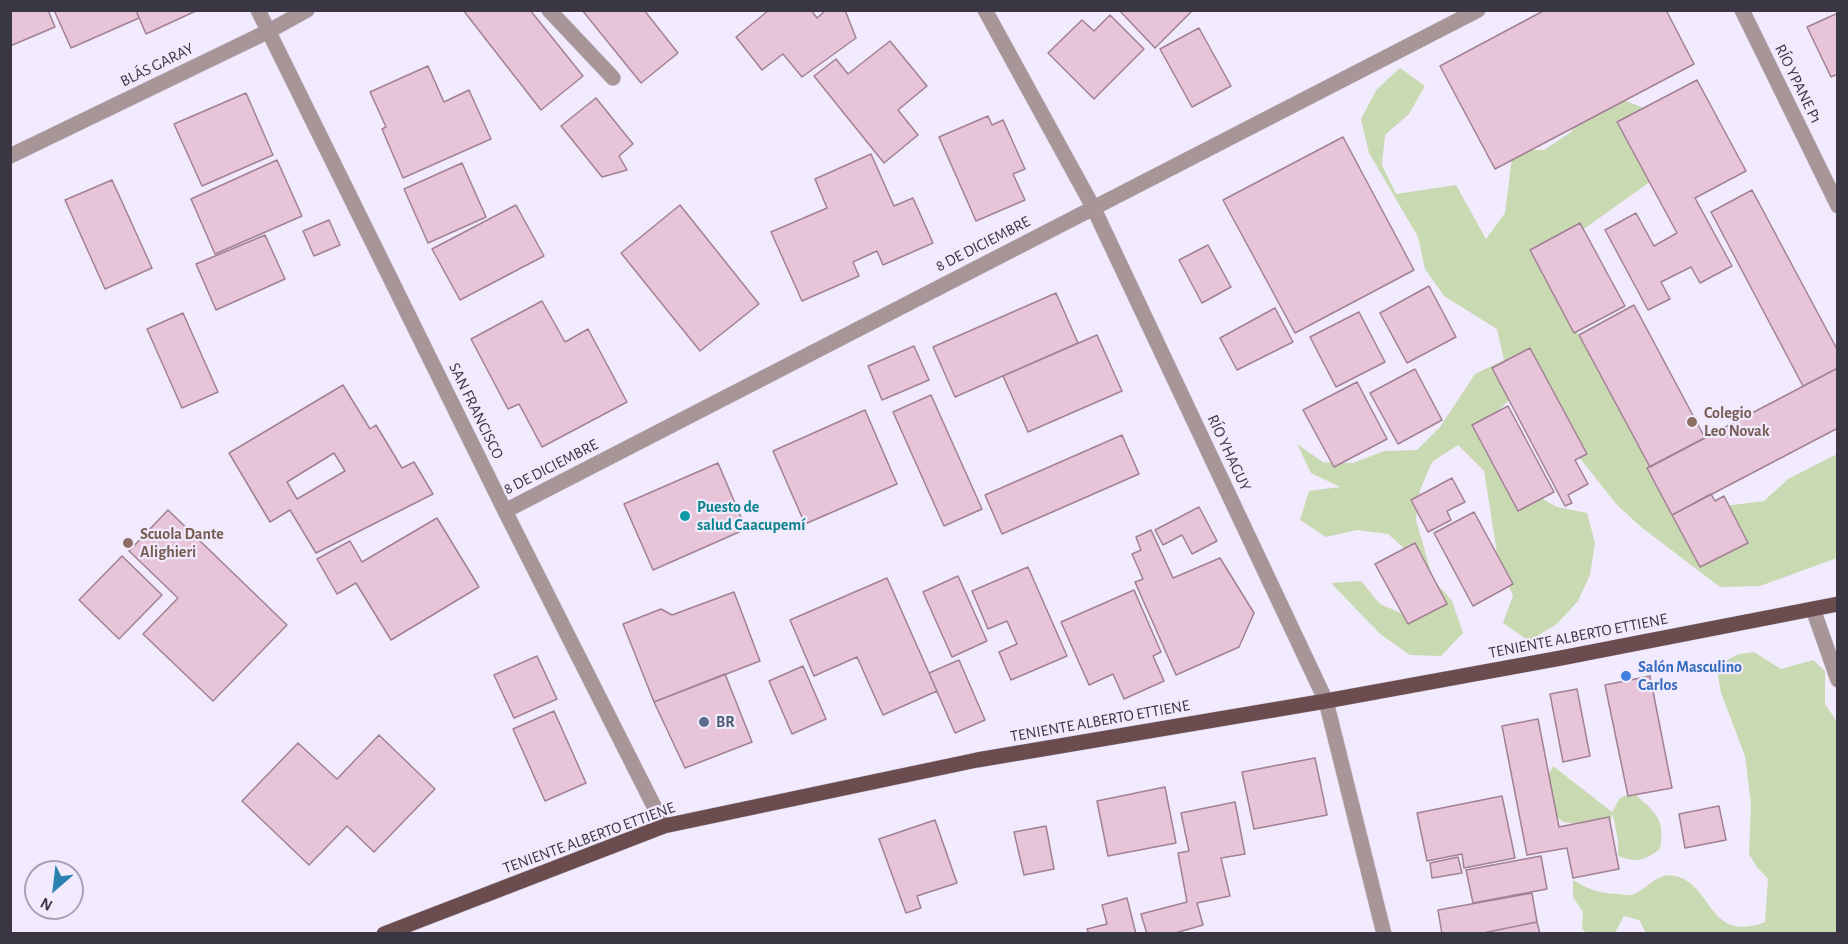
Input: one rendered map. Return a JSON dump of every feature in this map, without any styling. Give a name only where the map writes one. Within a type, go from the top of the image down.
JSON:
[{"type":"main road","name":"TENIENTE ALBERTO ETTIENE","points":[[384,933],[664,826],[977,760],[1326,701],[1838,604]]},
{"type":"street","name":"SAN FRANCISCO","points":[[258,10],[505,511],[664,826]]},
{"type":"street","name":"BLÁS GARAY","points":[[16,153],[269,31],[307,10]]},
{"type":"street","points":[[549,10],[613,78]]},
{"type":"street","name":"RÍO YHAGUY","points":[[985,10],[1093,207],[1326,701],[1384,933]]},
{"type":"street","name":"8 DE DICIEMBRE","points":[[505,511],[1478,10]]},
{"type":"street","name":"RÍO YPANE P1","points":[[1742,10],[1838,206]]},
{"type":"street","points":[[1813,609],[1838,680]]},
{"type":"green space","points":[[1400,68],[1425,86],[1409,114],[1385,135],[1382,165],[1396,194],[1456,185],[1486,239],[1505,213],[1513,150],[1544,150],[1571,132],[1588,105],[1621,99],[1651,111],[1672,166],[1584,229],[1554,284],[1565,312],[1581,339],[1625,385],[1701,509],[1764,501],[1788,479],[1837,454],[1837,558],[1760,586],[1720,587],[1641,527],[1617,505],[1574,451],[1516,394],[1493,415],[1530,492],[1557,507],[1587,513],[1595,543],[1590,575],[1578,601],[1557,624],[1529,641],[1503,623],[1513,595],[1499,566],[1484,471],[1458,445],[1432,462],[1420,490],[1416,520],[1433,579],[1452,601],[1463,633],[1441,656],[1410,655],[1380,634],[1331,583],[1361,581],[1380,604],[1410,617],[1413,556],[1388,534],[1357,530],[1326,537],[1300,520],[1309,491],[1340,487],[1311,473],[1297,444],[1323,462],[1353,463],[1384,451],[1417,450],[1440,427],[1475,374],[1504,360],[1497,329],[1444,296],[1425,269],[1418,237],[1369,153],[1361,119],[1377,89]]},
{"type":"green space","points":[[1754,652],[1781,669],[1813,660],[1825,671],[1825,704],[1837,722],[1837,933],[1646,933],[1639,920],[1624,916],[1615,933],[1587,933],[1582,929],[1583,912],[1573,897],[1573,880],[1596,891],[1633,895],[1658,878],[1675,876],[1687,881],[1721,919],[1732,925],[1746,927],[1765,922],[1768,879],[1749,854],[1751,804],[1745,756],[1721,693],[1718,675],[1725,661],[1739,654]]},
{"type":"green space","points":[[1553,766],[1612,812],[1620,798],[1633,792],[1652,810],[1660,822],[1660,849],[1640,860],[1618,856],[1613,814],[1608,828],[1563,822],[1551,812],[1546,780]]},
{"type":"building","points":[[10,10],[48,10],[55,27],[10,46]]},
{"type":"building","points":[[54,10],[136,10],[139,18],[71,48]]},
{"type":"building","points":[[136,10],[198,10],[146,34]]},
{"type":"building","points":[[463,10],[530,10],[583,76],[541,110]]},
{"type":"building","points":[[582,10],[644,10],[678,53],[641,83]]},
{"type":"building","points":[[769,10],[811,10],[817,18],[826,10],[845,10],[856,38],[802,77],[783,54],[762,70],[736,37]]},
{"type":"building","points":[[1119,10],[1193,10],[1155,48]]},
{"type":"building","points":[[1545,10],[1666,10],[1694,64],[1495,169],[1440,66]]},
{"type":"building","points":[[1838,13],[1838,74],[1831,77],[1807,27]]},
{"type":"building","points":[[1110,15],[1144,49],[1094,99],[1048,53],[1082,20],[1094,31]]},
{"type":"building","points":[[1199,28],[1231,86],[1192,107],[1160,49]]},
{"type":"building","points":[[890,41],[927,86],[898,110],[918,135],[884,163],[814,76],[836,59],[848,74]]},
{"type":"building","points":[[428,66],[444,102],[469,90],[491,139],[403,178],[382,129],[386,127],[370,92]]},
{"type":"building","points":[[1697,80],[1746,171],[1695,198],[1732,266],[1700,283],[1691,267],[1661,282],[1670,299],[1648,310],[1605,230],[1636,213],[1654,246],[1677,233],[1617,122]]},
{"type":"building","points":[[246,93],[273,155],[202,186],[174,124]]},
{"type":"building","points":[[596,98],[633,144],[619,156],[627,170],[602,177],[561,126]]},
{"type":"building","points":[[988,116],[992,125],[1003,120],[1025,169],[1013,174],[1025,200],[976,221],[939,137]]},
{"type":"building","points":[[1343,137],[1414,270],[1295,333],[1223,200]]},
{"type":"building","points":[[871,154],[894,206],[913,198],[933,243],[883,265],[877,251],[853,262],[859,276],[802,301],[771,232],[827,208],[815,179]]},
{"type":"building","points":[[277,160],[302,216],[215,254],[191,199]]},
{"type":"building","points":[[462,163],[486,217],[428,243],[404,189]]},
{"type":"building","points":[[112,180],[152,268],[105,289],[65,200]]},
{"type":"building","points":[[1752,190],[1838,351],[1838,368],[1803,386],[1711,212]]},
{"type":"building","points":[[516,205],[544,256],[460,300],[432,249]]},
{"type":"building","points":[[680,205],[759,304],[700,351],[621,253]]},
{"type":"building","points":[[329,220],[340,245],[314,256],[303,231]]},
{"type":"building","points":[[1580,223],[1625,306],[1574,333],[1530,250]]},
{"type":"building","points":[[265,235],[285,279],[216,310],[196,264]]},
{"type":"building","points":[[1208,245],[1231,287],[1202,303],[1179,260]]},
{"type":"building","points":[[1429,286],[1456,337],[1407,363],[1380,313]]},
{"type":"building","points":[[1056,293],[1078,343],[955,397],[933,347]]},
{"type":"building","points":[[542,301],[565,342],[588,329],[627,402],[542,447],[519,404],[508,409],[471,339]]},
{"type":"building","points":[[1634,305],[1705,438],[1650,467],[1579,335]]},
{"type":"building","points":[[1275,308],[1293,342],[1237,370],[1220,338]]},
{"type":"building","points":[[1359,312],[1385,362],[1336,387],[1310,337]]},
{"type":"building","points":[[183,313],[218,392],[182,408],[147,329]]},
{"type":"building","points":[[1097,335],[1122,391],[1028,432],[1003,376]]},
{"type":"building","points":[[914,346],[929,380],[882,400],[868,366]]},
{"type":"building","points":[[1530,348],[1587,454],[1575,460],[1588,484],[1568,495],[1572,503],[1565,506],[1492,368]]},
{"type":"building","points":[[1838,368],[1838,428],[1672,515],[1647,468]]},
{"type":"building","points":[[1415,369],[1442,420],[1398,444],[1370,393]]},
{"type":"building","points":[[1357,382],[1387,439],[1334,467],[1303,410]]},
{"type":"building","points":[[343,385],[370,429],[376,425],[402,468],[414,462],[433,494],[316,553],[290,510],[270,522],[229,453]],"holes":[[[334,453],[345,471],[297,499],[287,482]]]},
{"type":"building","points":[[931,395],[982,509],[944,526],[893,412]]},
{"type":"building","points":[[1508,406],[1554,492],[1518,511],[1472,425]]},
{"type":"building","points":[[865,410],[897,484],[805,524],[773,451]]},
{"type":"building","points":[[1122,435],[1139,474],[1002,534],[985,495]]},
{"type":"building","name":"Puesto de salud Caacupemí","points":[[718,463],[746,529],[653,570],[624,504]]},
{"type":"building","points":[[1452,478],[1465,502],[1447,511],[1451,520],[1428,532],[1411,500]]},
{"type":"building","points":[[1711,494],[1715,501],[1724,496],[1748,543],[1700,567],[1672,515]]},
{"type":"building","points":[[1199,507],[1217,541],[1192,554],[1182,535],[1163,545],[1155,530]]},
{"type":"building","points":[[168,510],[287,625],[213,701],[143,634],[178,598],[129,551]]},
{"type":"building","points":[[1474,512],[1513,584],[1473,606],[1434,533]]},
{"type":"building","points":[[437,518],[479,587],[391,640],[356,583],[337,594],[317,559],[350,541],[362,562]]},
{"type":"building","points":[[1151,530],[1173,578],[1220,558],[1254,613],[1239,647],[1176,675],[1135,582],[1143,579],[1132,554],[1141,550],[1136,537]]},
{"type":"building","points":[[1415,543],[1447,604],[1408,624],[1375,564]]},
{"type":"building","points":[[122,556],[162,595],[119,639],[79,600]]},
{"type":"building","points":[[1028,567],[1067,656],[1011,680],[999,652],[1017,644],[1007,621],[988,629],[972,591]]},
{"type":"building","points":[[958,576],[987,641],[952,657],[923,592]]},
{"type":"building","points":[[887,578],[937,691],[883,715],[857,657],[814,676],[790,620]]},
{"type":"building","points":[[1134,590],[1161,652],[1153,656],[1164,681],[1124,699],[1113,674],[1089,685],[1061,622]]},
{"type":"building","points":[[734,592],[760,661],[654,702],[623,624],[661,609],[672,615]]},
{"type":"building","points":[[537,656],[557,699],[514,718],[494,675]]},
{"type":"building","points":[[959,660],[985,720],[955,733],[929,673]]},
{"type":"building","points":[[803,666],[826,719],[792,734],[769,681]]},
{"type":"building","name":"BR","points":[[725,674],[752,742],[685,768],[654,702]]},
{"type":"building","points":[[1650,676],[1672,788],[1628,796],[1605,685]]},
{"type":"building","points":[[1577,689],[1590,756],[1563,762],[1550,694]]},
{"type":"building","points":[[554,711],[586,783],[545,801],[513,729]]},
{"type":"building","points":[[1538,719],[1559,827],[1609,817],[1619,869],[1573,878],[1567,848],[1527,855],[1502,726]]},
{"type":"building","points":[[379,735],[435,789],[374,852],[347,826],[309,865],[242,801],[298,743],[337,779]]},
{"type":"building","points":[[1315,758],[1327,815],[1254,829],[1242,772]]},
{"type":"building","points":[[1165,787],[1176,843],[1108,856],[1097,801]]},
{"type":"building","points":[[1502,796],[1515,858],[1464,868],[1462,854],[1427,861],[1417,813]]},
{"type":"building","points":[[1235,802],[1245,854],[1221,858],[1230,896],[1197,903],[1203,925],[1172,934],[1147,934],[1141,914],[1187,902],[1178,853],[1189,851],[1181,813]]},
{"type":"building","points":[[1719,806],[1726,840],[1685,848],[1679,814]]},
{"type":"building","points":[[935,820],[957,883],[917,896],[921,908],[906,913],[879,839]]},
{"type":"building","points":[[1046,826],[1054,869],[1024,875],[1014,832]]},
{"type":"building","points":[[1541,856],[1547,889],[1473,903],[1466,870]]},
{"type":"building","points":[[1458,857],[1462,873],[1432,878],[1430,863]]},
{"type":"building","points":[[1532,893],[1537,922],[1478,934],[1442,934],[1438,910]]},
{"type":"building","points":[[1127,898],[1136,934],[1089,934],[1087,929],[1107,924],[1102,905]]},
{"type":"building","points":[[1537,922],[1540,934],[1478,934]]},
{"type":"place","name":"Colegio Leo Novak","points":[[1692,422]]},
{"type":"place","name":"Puesto de salud Caacupemí","points":[[685,516]]},
{"type":"place","name":"Scuola Dante Alighieri","points":[[128,543]]},
{"type":"place","name":"Salón Masculino Carlos","points":[[1626,676]]},
{"type":"place","name":"BR","points":[[704,722]]}]
